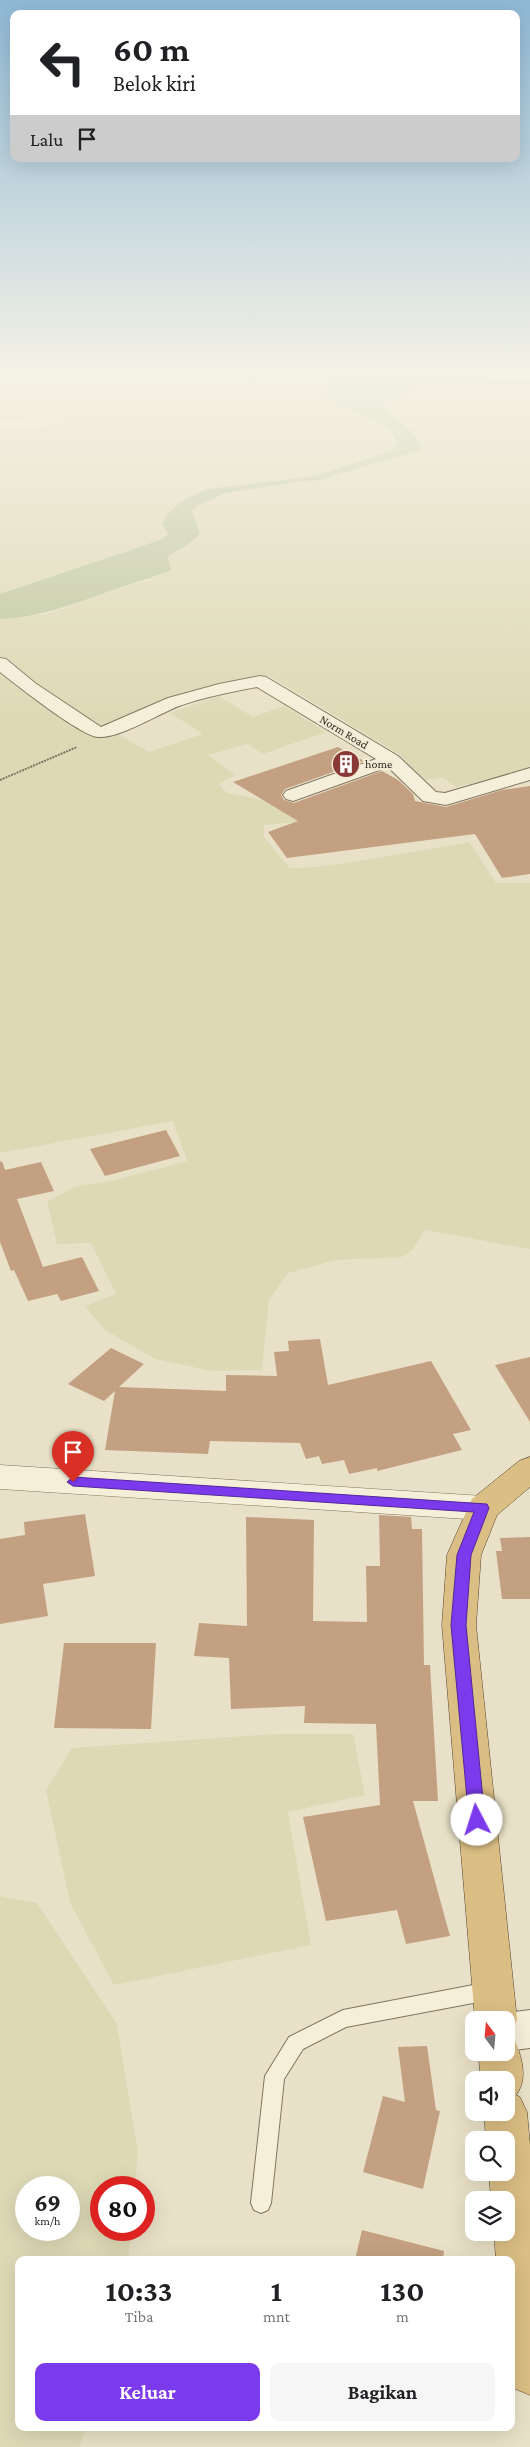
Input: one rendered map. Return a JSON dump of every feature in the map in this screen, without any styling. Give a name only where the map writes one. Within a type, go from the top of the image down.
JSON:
[{"type":"highway","points":[[495,2005],[459,1625],[464,1555],[483,1508],[530,1469]]},
{"type":"highway","points":[[506,2121],[527,2316],[530,2371]]},
{"type":"street","points":[[0,663],[29,687],[94,731],[102,732]]},
{"type":"street","name":"Norm Road","points":[[102,732],[174,702],[219,689],[263,683],[391,760],[426,795],[441,800],[530,774]]},
{"type":"street","points":[[293,795],[391,760]]},
{"type":"street","points":[[0,1476],[483,1508]]},
{"type":"street","points":[[515,2031],[530,2029]]},
{"type":"lane","points":[[261,2203],[275,2076],[296,2043],[343,2019],[495,2005]]},
{"type":"path","points":[[0,780],[98,738],[102,736],[102,732]]},
{"type":"shaded area","points":[[0,488],[215,488],[208,489],[168,534],[160,540],[0,594]]},
{"type":"shaded area","points":[[257,488],[530,488],[530,769],[456,787],[442,777],[422,781],[399,754],[268,675],[223,684],[104,726],[149,752],[203,734],[170,713],[219,696],[253,717],[284,706],[326,732],[263,754],[247,744],[208,755],[236,775],[219,784],[227,793],[354,817],[264,825],[264,837],[290,868],[316,867],[360,861],[469,842],[496,883],[530,883],[530,1249],[425,1230],[413,1249],[402,1257],[336,1260],[288,1273],[269,1300],[262,1370],[212,1371],[155,1359],[105,1330],[85,1306],[116,1294],[91,1243],[57,1244],[47,1202],[75,1186],[107,1182],[187,1161],[173,1121],[0,1153],[0,619],[47,614],[119,588],[148,581],[171,570],[168,557],[184,544],[195,539],[192,512],[197,506],[226,493]]},
{"type":"shaded area","points":[[276,1734],[353,1734],[365,1795],[288,1812],[311,1945],[114,1985],[70,1903],[46,1790],[72,1748]]},
{"type":"shaded area","points":[[0,1896],[37,1903],[117,2024],[138,2152],[136,2176],[90,2176],[90,2241],[130,2241],[128,2256],[15,2256],[15,2431],[85,2431],[79,2447],[0,2447]]},
{"type":"green space","points":[[257,488],[226,493],[197,506],[192,511],[200,534],[168,557],[171,570],[59,608],[16,618],[0,619],[0,594],[160,540],[168,534],[162,523],[171,511],[188,498],[208,489]]},
{"type":"building","points":[[338,747],[364,761],[285,789],[281,795],[284,800],[294,803],[382,771],[398,780],[413,794],[415,801],[446,807],[502,790],[530,786],[530,874],[502,878],[475,834],[287,858],[268,832],[298,821],[233,782]]},
{"type":"building","points":[[166,1130],[180,1156],[105,1176],[90,1149]]},
{"type":"building","points":[[2,1161],[5,1170],[41,1162],[54,1191],[17,1199],[43,1267],[82,1257],[99,1291],[61,1301],[57,1294],[28,1301],[14,1270],[11,1271],[0,1242],[0,1162]]},
{"type":"building","points":[[320,1339],[328,1385],[431,1361],[471,1430],[453,1434],[462,1450],[377,1471],[377,1468],[349,1474],[344,1460],[322,1464],[319,1456],[306,1459],[300,1443],[210,1441],[208,1454],[105,1450],[115,1391],[104,1401],[68,1384],[111,1348],[144,1364],[119,1387],[226,1391],[226,1375],[277,1376],[274,1352],[289,1351],[288,1341]]},
{"type":"building","points":[[530,1357],[530,1422],[495,1365]]},
{"type":"building","points":[[85,1514],[95,1576],[43,1584],[48,1616],[0,1624],[0,1539],[25,1535],[24,1522]]},
{"type":"building","points":[[379,1515],[411,1517],[412,1529],[422,1529],[424,1665],[430,1665],[438,1801],[413,1801],[450,1936],[406,1944],[397,1910],[326,1921],[303,1817],[380,1805],[376,1724],[304,1723],[305,1706],[231,1709],[229,1658],[194,1656],[199,1623],[247,1626],[246,1517],[314,1520],[313,1621],[367,1622],[366,1566],[380,1566]]},
{"type":"building","points":[[530,1537],[530,1599],[502,1599],[496,1551],[502,1551],[500,1538]]},
{"type":"building","points":[[64,1643],[156,1643],[151,1729],[54,1728]]},
{"type":"building","points":[[427,2046],[436,2110],[440,2111],[423,2189],[363,2172],[383,2096],[405,2102],[398,2047]]},
{"type":"building","points":[[362,2230],[444,2251],[443,2256],[356,2256]]},
{"type":"place","name":"home","points":[[346,764]]},
{"type":"route","points":[[73,1482],[483,1508],[464,1555],[459,1625],[477,1820]]}]
